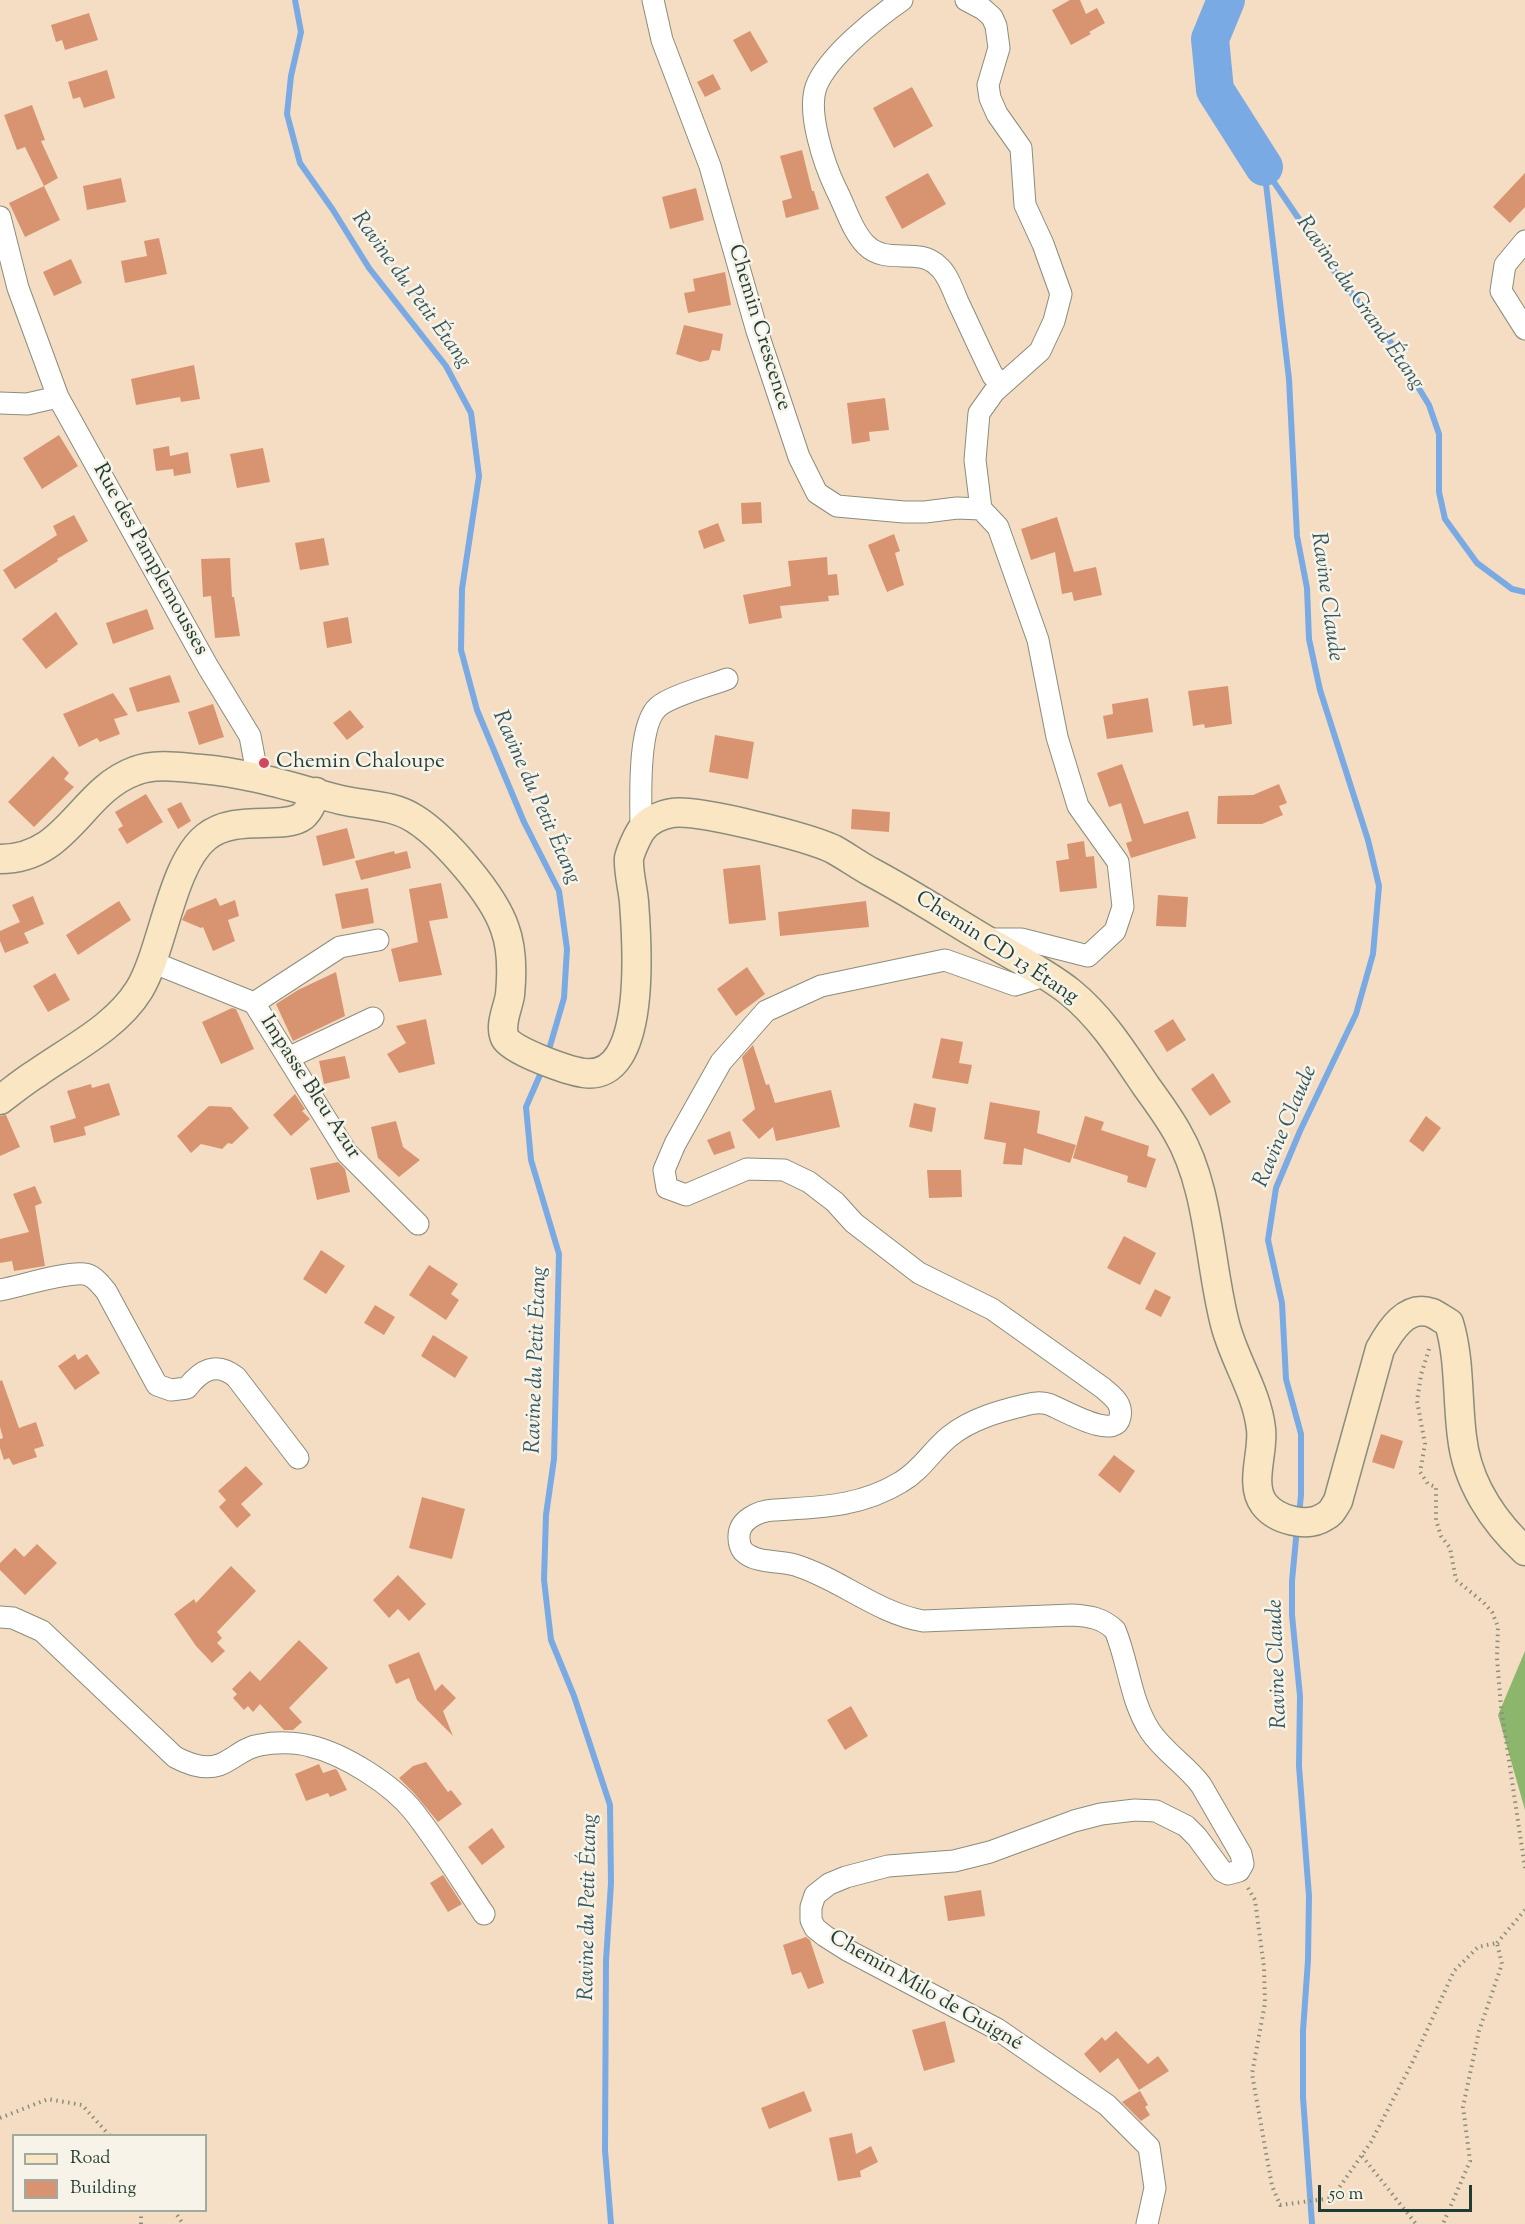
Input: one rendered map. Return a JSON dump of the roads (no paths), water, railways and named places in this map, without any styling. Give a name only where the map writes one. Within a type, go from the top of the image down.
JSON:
[{"type":"main road","points":[[0,858],[21,857],[37,851],[60,836],[96,796],[121,778],[137,770],[157,766],[258,778],[361,804],[383,806],[417,820],[475,877],[505,926],[510,948],[510,992],[502,1031],[506,1041],[513,1047],[579,1073],[592,1074],[607,1071],[622,1051],[632,1029],[636,941],[629,858],[641,830]]},
{"type":"main road","points":[[0,1100],[92,1036],[124,1008],[139,990],[152,962],[188,861],[205,838],[221,828],[243,823],[292,820],[303,815],[311,805],[316,792]]},
{"type":"main road","name":"Chemin CD 13 Étang","points":[[641,830],[656,818],[667,814],[688,813],[821,844],[883,877],[1066,988],[1100,1019],[1177,1131],[1188,1154],[1197,1183],[1225,1325],[1236,1359],[1259,1414],[1262,1443],[1257,1482],[1260,1499],[1280,1518],[1308,1522],[1318,1521],[1330,1514],[1338,1501],[1380,1349],[1392,1328],[1402,1318],[1414,1313],[1430,1312],[1449,1323],[1455,1344],[1462,1438],[1469,1466],[1487,1508],[1503,1530],[1525,1551]]},
{"type":"street","name":"Chemin Crescence","points":[[653,0],[662,40],[710,166],[757,332],[798,457],[817,493],[837,506],[904,512],[925,512],[957,507],[981,509]]},
{"type":"street","points":[[902,0],[884,12],[855,38],[822,74],[816,89],[814,107],[823,158],[866,246],[896,257],[912,255],[928,259],[939,266],[993,376],[1004,383]]},
{"type":"street","points":[[966,0],[983,9],[992,17],[996,26],[999,48],[988,85],[990,98],[997,114],[1021,148],[1025,205],[1060,294],[1054,321],[1040,351],[994,392],[980,413],[975,460],[981,509],[998,527],[1009,556],[1038,640],[1057,737],[1078,806],[1118,862],[1123,907],[1115,932],[1088,956],[1021,939],[985,939]]},
{"type":"street","name":"Rue des Pamplemousses","points":[[0,218],[18,288],[58,397],[208,667],[250,736],[258,778]]},
{"type":"street","points":[[1525,241],[1505,264],[1501,291],[1525,329]]},
{"type":"street","points":[[0,403],[27,404],[58,397]]},
{"type":"street","points":[[641,830],[642,756],[648,726],[657,707],[687,693],[727,679]]},
{"type":"street","points":[[254,1003],[340,947],[378,940]]},
{"type":"street","name":"Chemin Milo de Guigné","points":[[1044,976],[1015,985],[945,960],[821,986],[766,1011],[721,1062],[675,1144],[664,1170],[667,1188],[686,1195],[747,1169],[784,1170],[809,1182],[835,1202],[854,1223],[920,1273],[992,1309],[1117,1400],[1121,1410],[1119,1420],[1114,1425],[1105,1427],[1070,1415],[1047,1403],[1032,1403],[974,1421],[950,1436],[926,1462],[903,1481],[858,1502],[769,1510],[754,1515],[743,1524],[739,1533],[739,1544],[743,1551],[755,1558],[794,1565],[836,1582],[905,1618],[923,1621],[1072,1615],[1092,1617],[1106,1622],[1115,1630],[1136,1704],[1149,1730],[1161,1746],[1201,1785],[1241,1854],[1243,1864],[1239,1871],[1228,1874],[1222,1871],[1197,1837],[1185,1826],[1156,1811],[1135,1810],[1101,1814],[1074,1821],[990,1852],[954,1861],[888,1866],[846,1876],[829,1884],[815,1895],[811,1907],[811,1920],[815,1928],[825,1936],[997,2029],[1107,2105],[1149,2147],[1155,2188],[1147,2224]]},
{"type":"street","name":"Impasse Bleu Azur","points":[[152,962],[254,1003],[347,1153],[418,1224]]},
{"type":"street","points":[[288,1058],[373,1018]]},
{"type":"street","points":[[0,1290],[72,1275],[86,1274],[98,1280],[157,1385],[171,1390],[187,1388],[197,1376],[212,1368],[227,1370],[236,1377],[298,1458]]},
{"type":"street","points":[[0,1617],[13,1618],[42,1631],[175,1757],[192,1766],[218,1766],[237,1753],[257,1745],[281,1743],[310,1745],[341,1757],[391,1789],[413,1810],[484,1914]]},
{"type":"waterway","name":"Ravine du Petit Étang","points":[[295,0],[301,32],[291,76],[287,114],[300,163],[369,268],[446,366],[471,413],[479,476],[462,589],[461,650],[477,710],[524,822],[559,891],[567,949],[564,998],[548,1053]]},
{"type":"waterway","name":"Ravine du Grand Étang","points":[[1226,0],[1210,39],[1215,90],[1264,167]]},
{"type":"waterway","name":"Ravine Claude","points":[[1264,167],[1289,379],[1297,536],[1307,588],[1309,639],[1320,690],[1368,840],[1379,886],[1373,954],[1356,1014],[1300,1131],[1276,1188],[1268,1240],[1282,1303],[1286,1379],[1301,1434],[1299,1515]]},
{"type":"waterway","name":"Ravine du Grand Étang","points":[[1265,169],[1337,275],[1390,341],[1429,405],[1439,434],[1439,492],[1445,519],[1477,563],[1512,589],[1525,592]]},
{"type":"waterway","name":"Ravine du Petit Étang","points":[[543,1068],[526,1107],[531,1160],[559,1254],[554,1459],[546,1515],[544,1580],[551,1640],[574,1696],[610,1805],[611,1883],[606,1961],[605,2150],[611,2224]]},
{"type":"waterway","name":"Ravine Claude","points":[[1297,1528],[1292,1581],[1292,1615],[1300,1696],[1299,1766],[1309,1896],[1308,1960],[1303,2031],[1303,2097],[1312,2224]]},
{"type":"place","name":"Chemin Chaloupe","points":[[264,763]]}]
